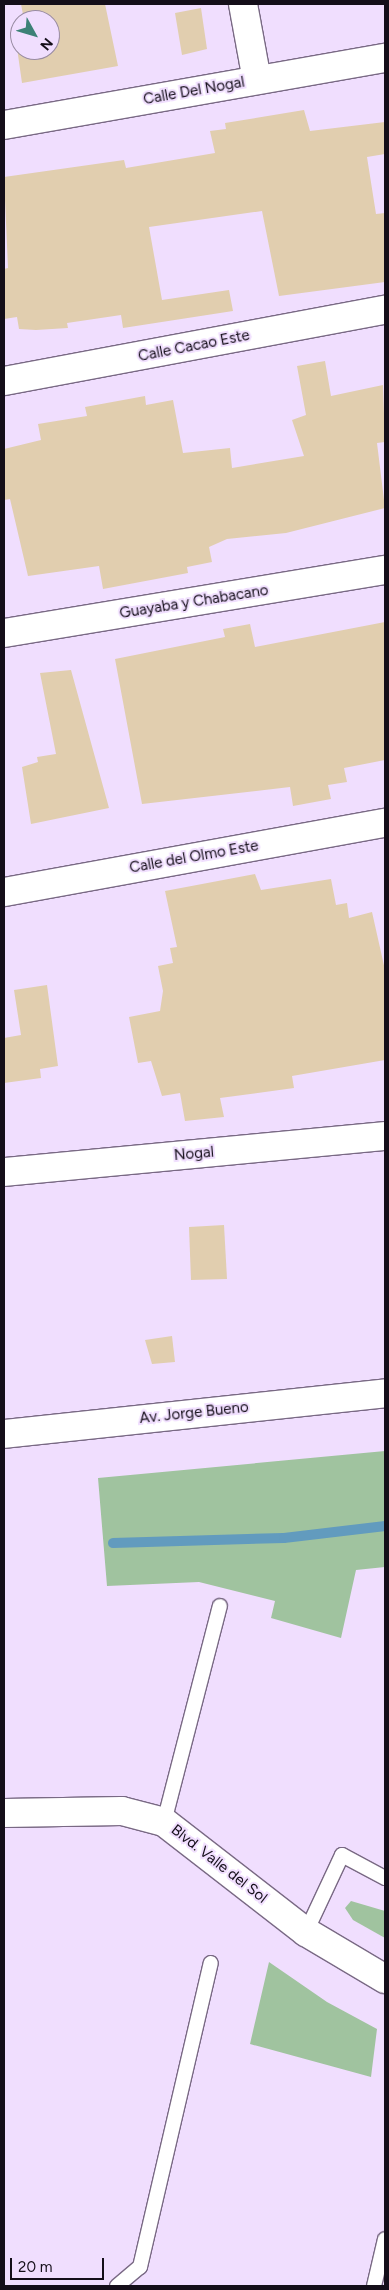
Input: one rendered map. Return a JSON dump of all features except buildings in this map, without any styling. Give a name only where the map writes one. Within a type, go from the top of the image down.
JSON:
[{"type":"street","points":[[243,4],[257,80]]},
{"type":"street","name":"Calle Del Nogal","points":[[5,117],[257,80],[385,58]]},
{"type":"street","name":"Calle Cacao Este","points":[[4,381],[385,310]]},
{"type":"street","name":"Guayaba y Chabacano","points":[[4,633],[385,570]]},
{"type":"street","name":"Calle del Olmo Este","points":[[4,892],[385,823]]},
{"type":"street","name":"Nogal","points":[[4,1172],[385,1136]]},
{"type":"street","name":"Av. Jorge Bueno","points":[[4,1434],[385,1393]]},
{"type":"street","name":"Blvd. Valle del Sol","points":[[4,1813],[122,1811],[164,1822],[306,1932],[385,1978]]},
{"type":"lane","points":[[164,1822],[220,1606]]},
{"type":"lane","points":[[306,1932],[342,1855],[385,1878]]},
{"type":"lane","points":[[117,2286],[140,2267],[211,1963]]},
{"type":"lane","points":[[374,2286],[385,2239]]},
{"type":"green space","points":[[385,1451],[385,1567],[356,1570],[341,1638],[271,1618],[275,1601],[199,1582],[107,1586],[98,1478]]},
{"type":"green space","points":[[351,1901],[385,1911],[385,1938],[353,1920],[345,1908]]},
{"type":"green space","points":[[269,1962],[327,2002],[377,2029],[371,2077],[250,2044]]},
{"type":"waterway","points":[[113,1543],[284,1538],[385,1526]]}]
